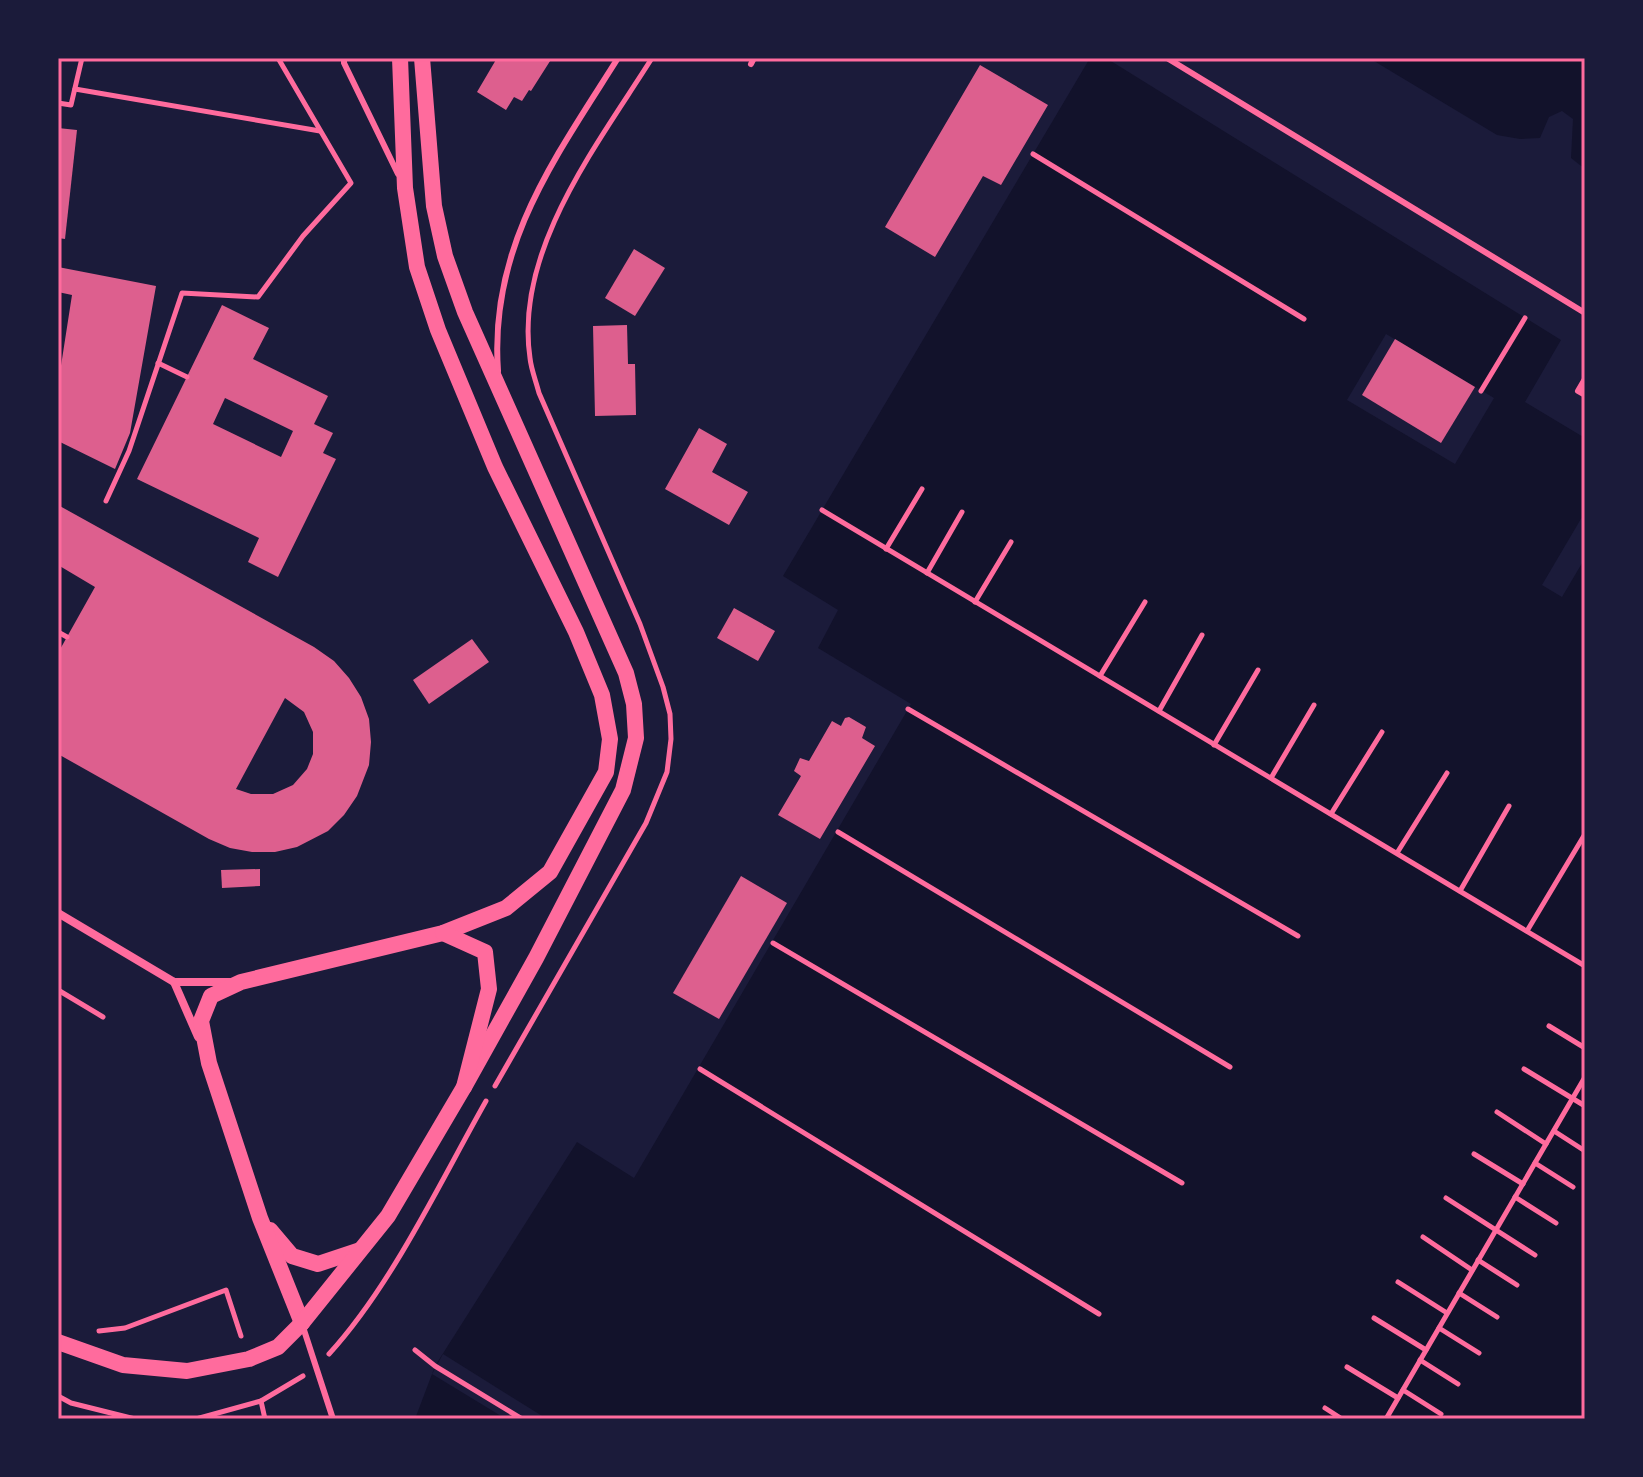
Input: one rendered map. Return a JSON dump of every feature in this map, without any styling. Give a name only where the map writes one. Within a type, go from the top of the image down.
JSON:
[{"type":"main road","points":[[302,1323],[260,1218],[209,1063],[201,1021],[211,996],[241,982],[443,933],[506,908],[550,872],[606,772],[610,739],[602,695],[495,467],[438,330],[417,267],[405,188],[400,58]]},
{"type":"main road","points":[[58,1342],[123,1365],[187,1371],[249,1359],[278,1347],[302,1323],[388,1216],[536,958],[623,790],[636,738],[634,704],[626,673],[465,312],[445,256],[434,206],[422,58]]},
{"type":"main road","points":[[443,933],[485,952],[489,989],[464,1087]]},
{"type":"main road","points":[[260,1218],[292,1256],[318,1264],[360,1250]]},
{"type":"street","points":[[58,913],[174,982],[241,982]]},
{"type":"street","points":[[174,982],[209,1063]]},
{"type":"lane","points":[[344,58],[405,188]]},
{"type":"lane","points":[[499,387],[496,343],[498,312],[512,248],[541,183],[618,58]]},
{"type":"lane","points":[[1167,58],[1585,313]]},
{"type":"lane","points":[[1585,379],[1578,391],[1585,395]]},
{"type":"lane","points":[[302,1323],[333,1419]]},
{"type":"path","points":[[58,103],[71,105],[82,58]]},
{"type":"path","points":[[106,501],[129,451],[182,293],[258,297],[303,236],[351,183],[278,58]]},
{"type":"path","points":[[196,1419],[261,1401],[318,1367],[344,1338],[394,1264],[646,823],[667,772],[670,714],[663,687],[640,624],[539,393],[529,345],[529,320],[538,263],[560,206],[652,58]]},
{"type":"path","points":[[75,89],[320,131]]},
{"type":"path","points":[[1033,154],[1304,319]]},
{"type":"path","points":[[1481,391],[1525,318]]},
{"type":"path","points":[[158,363],[187,377]]},
{"type":"path","points":[[886,549],[922,489]]},
{"type":"path","points":[[822,510],[1585,966]]},
{"type":"path","points":[[927,573],[962,512]]},
{"type":"path","points":[[975,602],[1011,542]]},
{"type":"path","points":[[1100,676],[1145,602]]},
{"type":"path","points":[[58,632],[67,637]]},
{"type":"path","points":[[1159,711],[1202,635]]},
{"type":"path","points":[[1214,745],[1258,670]]},
{"type":"path","points":[[1271,778],[1314,705]]},
{"type":"path","points":[[908,709],[1298,936]]},
{"type":"path","points":[[1331,814],[1382,732]]},
{"type":"path","points":[[1397,853],[1447,773]]},
{"type":"path","points":[[1460,891],[1509,806]]},
{"type":"path","points":[[838,832],[1230,1067]]},
{"type":"path","points":[[1527,931],[1585,834]]},
{"type":"path","points":[[773,943],[1182,1183]]},
{"type":"path","points":[[58,990],[103,1017]]},
{"type":"path","points":[[1549,1026],[1585,1048]]},
{"type":"path","points":[[700,1069],[1099,1314]]},
{"type":"path","points":[[1524,1069],[1585,1106]]},
{"type":"path","points":[[1386,1419],[1585,1077]]},
{"type":"path","points":[[1497,1112],[1546,1144]]},
{"type":"path","points":[[1554,1131],[1585,1151]]},
{"type":"path","points":[[1474,1154],[1523,1184]]},
{"type":"path","points":[[1535,1163],[1573,1187]]},
{"type":"path","points":[[1515,1197],[1556,1223]]},
{"type":"path","points":[[1446,1198],[1535,1255]]},
{"type":"path","points":[[1423,1237],[1472,1270]]},
{"type":"path","points":[[1478,1260],[1517,1285]]},
{"type":"path","points":[[1398,1282],[1447,1313]]},
{"type":"path","points":[[86,1326],[98,1332],[125,1328],[226,1290],[241,1336]]},
{"type":"path","points":[[1459,1293],[1497,1317]]},
{"type":"path","points":[[1374,1318],[1426,1350]]},
{"type":"path","points":[[1439,1328],[1479,1353]]},
{"type":"path","points":[[415,1350],[435,1366],[522,1419]]},
{"type":"path","points":[[1420,1360],[1458,1384]]},
{"type":"path","points":[[1347,1367],[1398,1398]]},
{"type":"path","points":[[1403,1390],[1441,1414]]},
{"type":"path","points":[[58,1396],[71,1403],[135,1419]]},
{"type":"path","points":[[261,1401],[265,1419]]},
{"type":"path","points":[[1325,1408],[1342,1419]]},
{"type":"shaded area","points":[[1090,58],[1106,58],[1561,340],[1525,402],[1585,438],[1585,512],[1542,585],[1562,597],[1585,558],[1585,1419],[415,1419],[435,1366],[577,1142],[634,1178],[911,704],[818,648],[838,610],[783,576]],"holes":[[[1386,334],[1494,398],[1455,464],[1347,400]]]},
{"type":"shaded area","points":[[1369,58],[1585,58],[1585,169],[1571,158],[1573,119],[1562,111],[1549,117],[1540,138],[1497,135]]},
{"type":"pier","points":[[443,1354],[547,1419],[506,1419],[432,1374]]},
{"type":"building","points":[[497,58],[552,58],[531,91],[522,101],[514,97],[506,110],[477,92]]},
{"type":"building","points":[[980,65],[1048,105],[1001,185],[983,176],[935,257],[885,227]]},
{"type":"building","points":[[58,128],[77,130],[65,239],[58,238]]},
{"type":"building","points":[[634,249],[665,268],[635,316],[605,298]]},
{"type":"building","points":[[58,267],[156,286],[130,433],[115,469],[58,441],[58,385],[72,295],[58,292]]},
{"type":"building","points":[[222,305],[269,328],[253,359],[328,396],[314,424],[333,433],[323,453],[336,459],[278,577],[248,562],[259,538],[137,479]],"holes":[[[225,398],[293,431],[281,457],[213,424]]]},
{"type":"building","points":[[627,325],[628,364],[635,364],[636,415],[595,416],[593,326]]},
{"type":"building","points":[[1395,339],[1475,387],[1441,443],[1362,395]]},
{"type":"building","points":[[699,428],[727,444],[712,472],[748,492],[729,525],[665,489]]},
{"type":"building","points":[[58,505],[334,661],[361,697],[369,719],[371,742],[369,765],[357,796],[344,815],[328,831],[297,847],[275,852],[230,848],[58,754],[58,653],[95,587],[58,565]],"holes":[[[285,698],[304,712],[313,732],[313,754],[307,769],[293,785],[273,794],[251,794],[236,789]]]},
{"type":"building","points":[[734,608],[775,631],[758,661],[717,638]]},
{"type":"building","points":[[472,639],[489,662],[429,704],[413,680]]},
{"type":"building","points":[[849,717],[866,727],[862,738],[875,746],[820,839],[778,815],[801,776],[794,771],[800,758],[809,761],[832,721],[841,726]]},
{"type":"building","points":[[260,869],[260,886],[222,888],[221,870]]},
{"type":"building","points":[[741,876],[787,903],[719,1019],[673,993]]}]
